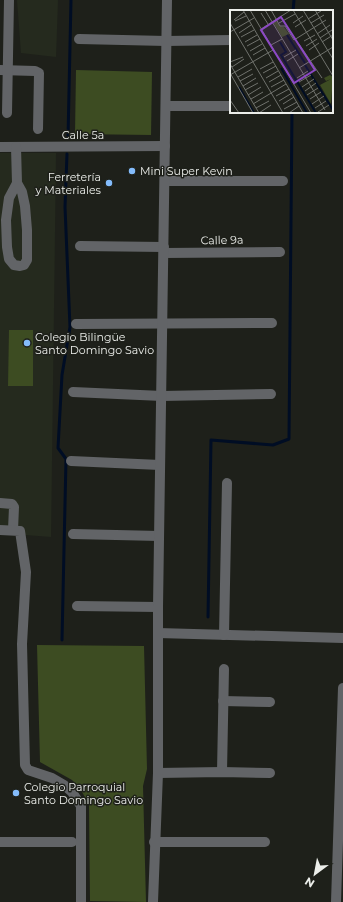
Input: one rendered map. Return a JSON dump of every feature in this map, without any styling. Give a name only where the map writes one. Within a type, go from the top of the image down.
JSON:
[{"type":"street","points":[[7,113],[4,70],[9,0]]},
{"type":"street","points":[[153,902],[154,842],[158,773],[158,607],[167,0]]},
{"type":"street","points":[[79,40],[230,40]]},
{"type":"street","points":[[4,70],[35,71],[39,73],[38,129]]},
{"type":"street","points":[[166,106],[230,106]]},
{"type":"street","name":"Calle 5a","points":[[0,147],[166,146]]},
{"type":"street","points":[[16,147],[17,183],[22,192],[25,206],[27,230],[27,260],[24,265],[20,266],[14,265],[9,260],[6,220],[9,198],[17,183]]},
{"type":"street","points":[[165,181],[283,181]]},
{"type":"street","name":"Calle 9a","points":[[80,246],[164,250],[280,252]]},
{"type":"street","points":[[76,324],[272,323]]},
{"type":"street","points":[[73,392],[162,396],[271,394]]},
{"type":"street","points":[[71,461],[160,465]]},
{"type":"street","points":[[224,635],[227,483]]},
{"type":"street","points":[[0,504],[12,504],[14,507],[13,530]]},
{"type":"street","points":[[0,530],[19,530],[21,532],[26,572],[22,644],[25,765],[28,770],[52,778],[64,785],[72,792],[81,806],[81,902]]},
{"type":"street","points":[[72,534],[159,536]]},
{"type":"street","points":[[77,606],[158,607]]},
{"type":"street","points":[[158,633],[343,638]]},
{"type":"street","points":[[222,772],[224,669]]},
{"type":"street","points":[[336,902],[343,688]]},
{"type":"street","points":[[223,701],[270,702]]},
{"type":"street","points":[[158,773],[270,773]]},
{"type":"street","points":[[0,842],[72,842]]},
{"type":"street","points":[[154,842],[264,842]]},
{"type":"shaded area","points":[[17,0],[58,0],[56,57],[21,53]]},
{"type":"shaded area","name":"Colegio Bilingüe Santo Domingo Savio","points":[[0,153],[56,153],[51,537],[0,533]]},
{"type":"green space","points":[[76,70],[152,72],[151,135],[75,134]]},
{"type":"green space","points":[[9,330],[33,330],[33,386],[8,386]]},
{"type":"green space","points":[[37,645],[144,646],[147,769],[143,786],[146,902],[90,901],[89,804],[79,787],[72,780],[40,762]]},
{"type":"waterway","points":[[68,138],[71,0]]},
{"type":"waterway","points":[[293,10],[294,0]]},
{"type":"waterway","points":[[208,617],[211,440],[273,445],[289,439],[292,113]]},
{"type":"waterway","points":[[62,640],[66,459],[58,448],[62,375],[70,327],[65,207],[67,154]]},
{"type":"place","name":"Mini Super Kevin","points":[[132,171]]},
{"type":"place","name":"Ferretería y Materiales","points":[[109,183]]},
{"type":"place","name":"Colegio Bilingüe Santo Domingo Savio","points":[[27,343]]},
{"type":"place","name":"Colegio Parroquial Santo Domingo Savio","points":[[16,793]]}]
